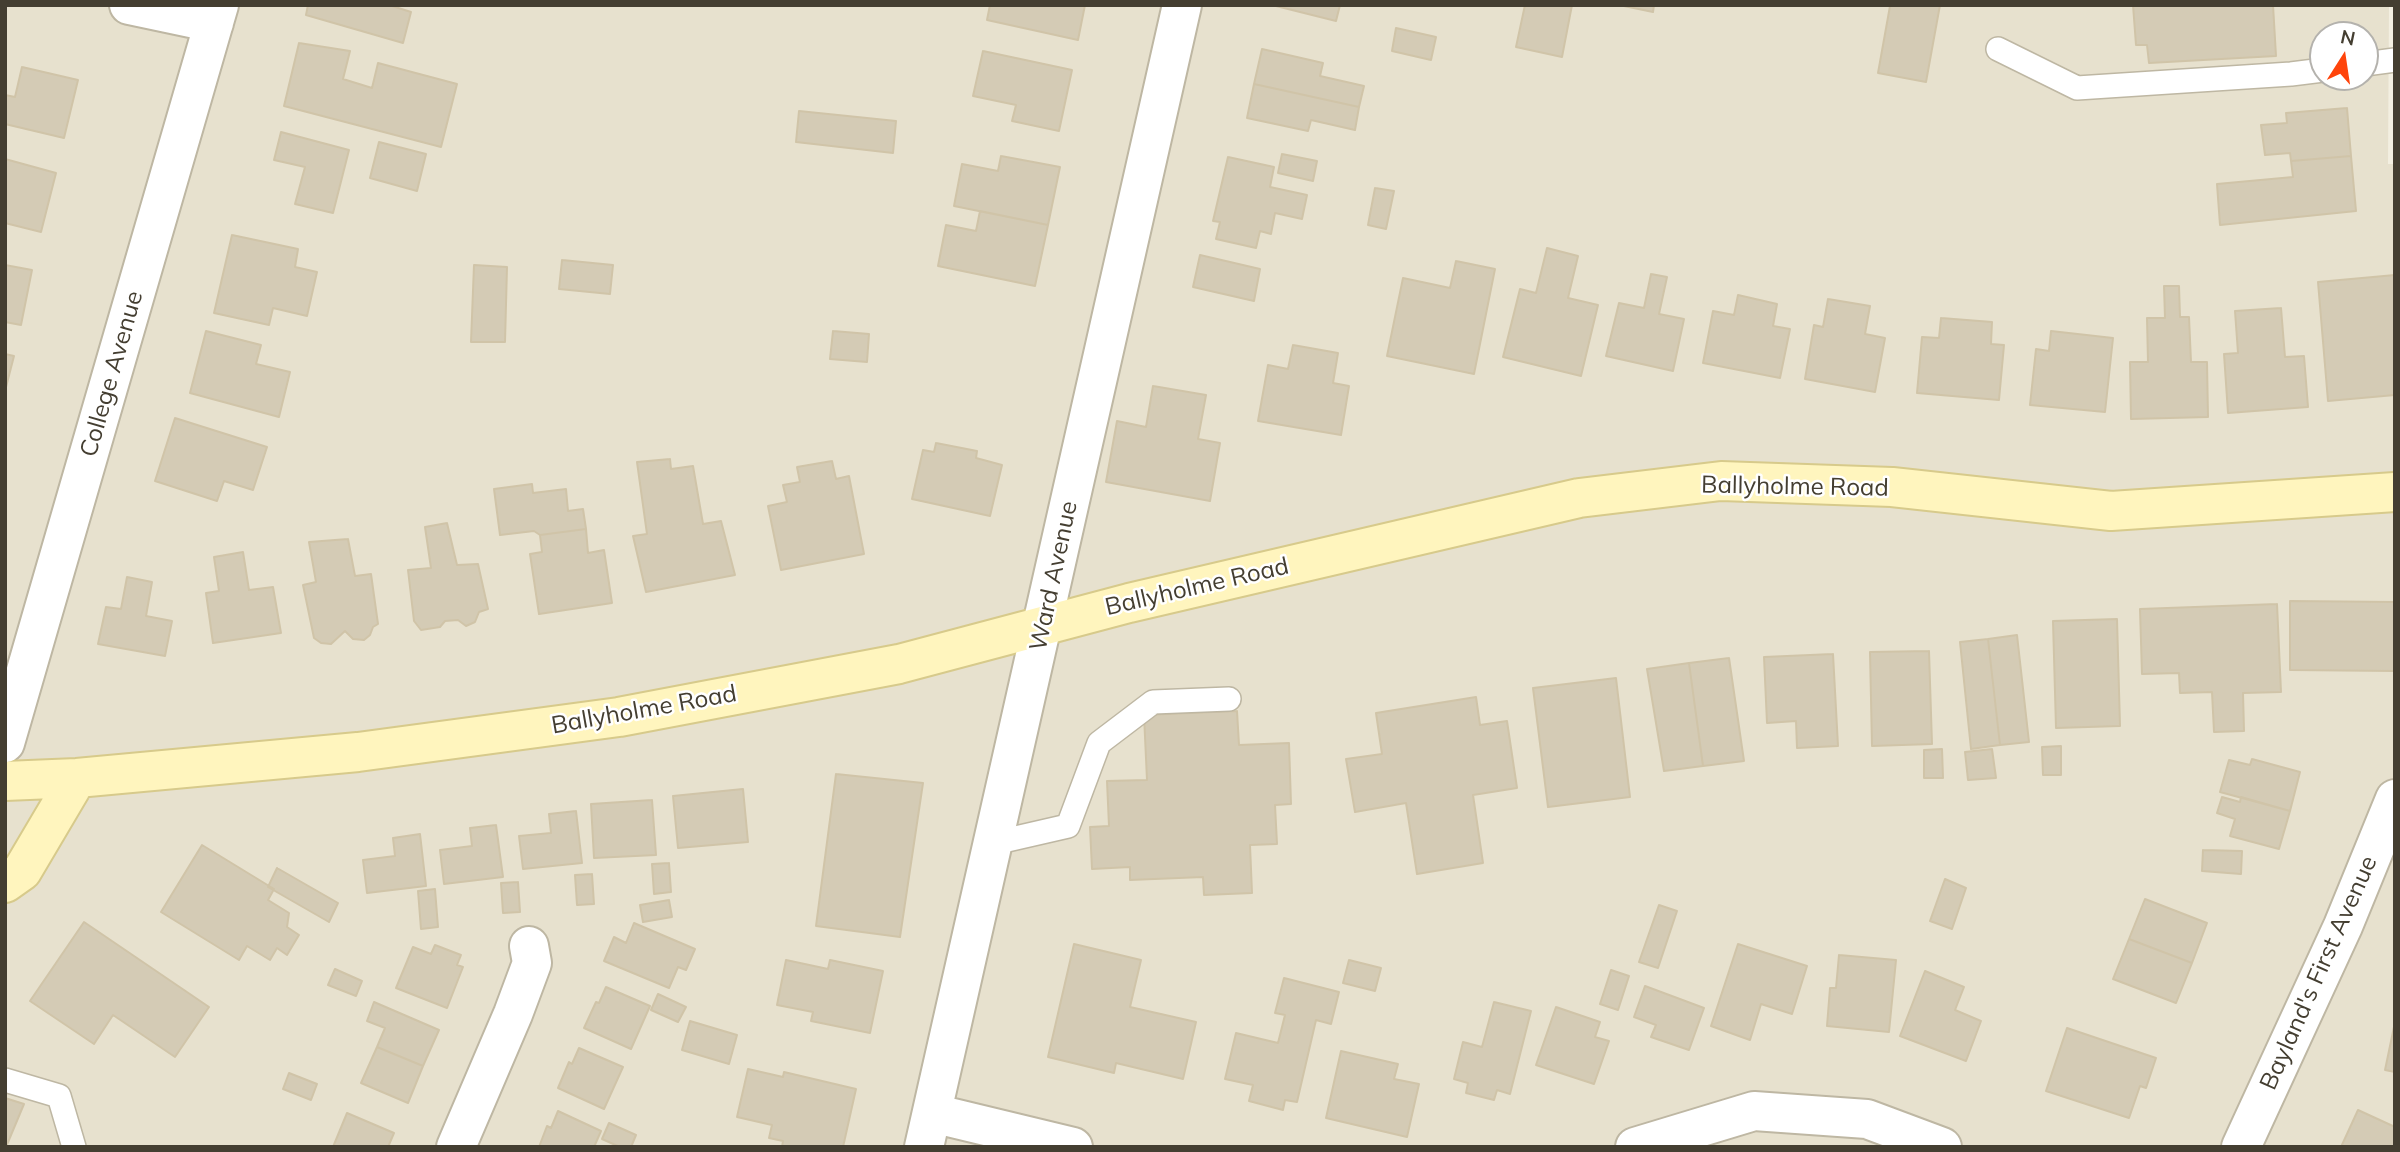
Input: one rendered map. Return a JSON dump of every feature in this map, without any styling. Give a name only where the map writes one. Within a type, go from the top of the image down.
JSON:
[{"type":"main road","name":"Ballyholme Road","points":[[5,781],[78,778],[358,752],[619,718],[899,664],[1044,625],[1579,498],[1721,481],[1892,487],[2111,511],[2395,492]]},
{"type":"main road","points":[[5,883],[22,871],[78,778]]},
{"type":"street","points":[[129,5],[216,14]]},
{"type":"street","name":"Ward Avenue","points":[[928,1130],[1182,5]]},
{"type":"street","name":"College Avenue","points":[[5,743],[216,14]]},
{"type":"street","name":"Bayland's First Avenue","points":[[2241,1147],[2343,926],[2395,799]]},
{"type":"street","points":[[456,1147],[532,963],[529,946]]},
{"type":"street","points":[[1635,1147],[1754,1111],[1867,1119],[1941,1147]]},
{"type":"street","points":[[928,1130],[1073,1147]]},
{"type":"lane","points":[[1998,49],[2077,88],[2309,72]]},
{"type":"lane","points":[[994,843],[1068,826],[1099,743],[1153,702],[1229,699]]},
{"type":"lane","points":[[5,1080],[59,1096],[74,1147]]},
{"type":"shaded area","points":[[5,5],[2389,5],[2388,164],[2395,164],[2395,1147],[5,1147]]},
{"type":"building","points":[[308,5],[389,5],[411,12],[403,43],[306,15]]},
{"type":"building","points":[[990,5],[1085,5],[1078,40],[987,20]]},
{"type":"building","points":[[1272,5],[1340,5],[1336,21]]},
{"type":"building","points":[[1525,5],[1572,5],[1562,57],[1516,47]]},
{"type":"building","points":[[1619,5],[1654,5],[1653,12]]},
{"type":"building","points":[[1888,5],[1940,5],[1926,82],[1878,73],[1890,6]]},
{"type":"building","points":[[2133,5],[2273,5],[2276,56],[2149,63],[2147,45],[2136,45]]},
{"type":"building","points":[[1396,28],[1436,37],[1431,60],[1392,51]]},
{"type":"building","points":[[299,43],[350,51],[343,79],[372,88],[378,63],[457,84],[441,147],[284,106]]},
{"type":"building","points":[[1262,49],[1323,63],[1320,76],[1364,86],[1359,107],[1254,84]]},
{"type":"building","points":[[983,51],[1072,70],[1059,131],[1012,121],[1016,105],[973,96]]},
{"type":"building","points":[[22,67],[78,80],[64,138],[5,124],[5,95],[15,97]]},
{"type":"building","points":[[1254,84],[1359,107],[1355,130],[1311,120],[1308,131],[1247,118]]},
{"type":"building","points":[[2347,108],[2351,156],[2291,161],[2290,153],[2265,155],[2261,125],[2287,123],[2286,113]]},
{"type":"building","points":[[799,111],[896,121],[893,153],[796,142]]},
{"type":"building","points":[[281,132],[349,150],[333,213],[295,204],[305,167],[274,160]]},
{"type":"building","points":[[379,142],[426,154],[417,191],[370,178]]},
{"type":"building","points":[[1282,154],[1317,161],[1313,181],[1278,173]]},
{"type":"building","points":[[1001,156],[1060,167],[1048,225],[954,206],[962,164],[998,171]]},
{"type":"building","points":[[2351,156],[2356,211],[2220,225],[2217,184],[2293,177],[2291,161]]},
{"type":"building","points":[[1228,157],[1274,167],[1270,187],[1307,195],[1302,219],[1275,213],[1271,234],[1260,231],[1256,248],[1216,239],[1220,222],[1213,221]]},
{"type":"building","points":[[5,159],[56,173],[41,232],[5,223]]},
{"type":"building","points":[[1375,188],[1394,191],[1386,229],[1368,225]]},
{"type":"building","points":[[980,211],[1048,225],[1035,286],[938,266],[946,225],[976,231]]},
{"type":"building","points":[[232,235],[298,249],[295,267],[317,272],[307,316],[273,308],[269,325],[214,313]]},
{"type":"building","points":[[1547,248],[1578,256],[1568,298],[1598,305],[1581,376],[1503,357],[1520,289],[1536,293]]},
{"type":"building","points":[[1200,255],[1260,269],[1254,301],[1193,287]]},
{"type":"building","points":[[562,260],[613,265],[610,294],[559,289]]},
{"type":"building","points":[[1456,261],[1495,269],[1474,374],[1387,356],[1403,278],[1450,288]]},
{"type":"building","points":[[5,265],[32,270],[21,325],[5,322]]},
{"type":"building","points":[[474,265],[507,267],[505,342],[471,342]]},
{"type":"building","points":[[1651,274],[1667,277],[1659,314],[1684,319],[1673,371],[1606,356],[1619,303],[1644,308]]},
{"type":"building","points":[[2395,275],[2395,395],[2328,401],[2318,282]]},
{"type":"building","points":[[2164,286],[2179,286],[2180,317],[2189,317],[2191,362],[2207,362],[2208,417],[2131,419],[2130,362],[2148,362],[2147,318],[2165,318]]},
{"type":"building","points":[[1738,295],[1777,304],[1773,326],[1790,329],[1780,378],[1703,363],[1713,311],[1734,315]]},
{"type":"building","points":[[1828,299],[1870,306],[1865,334],[1885,338],[1875,392],[1805,379],[1814,325],[1823,327]]},
{"type":"building","points":[[2281,308],[2285,357],[2304,356],[2308,407],[2228,413],[2224,354],[2238,353],[2235,311]]},
{"type":"building","points":[[1941,318],[1992,322],[1991,344],[2004,345],[1999,400],[1917,393],[1922,337],[1939,338]]},
{"type":"building","points":[[206,331],[261,345],[256,364],[290,372],[279,417],[190,393]]},
{"type":"building","points":[[833,331],[869,334],[867,362],[830,359]]},
{"type":"building","points":[[2051,331],[2113,338],[2105,412],[2030,405],[2036,349],[2049,351]]},
{"type":"building","points":[[1293,345],[1338,353],[1333,383],[1349,386],[1341,435],[1258,421],[1268,365],[1288,369]]},
{"type":"building","points":[[5,354],[14,356],[5,391]]},
{"type":"building","points":[[1153,386],[1206,395],[1198,439],[1220,443],[1210,501],[1106,482],[1117,421],[1146,427]]},
{"type":"building","points":[[175,418],[267,447],[253,490],[224,481],[217,501],[155,481]]},
{"type":"building","points":[[936,443],[977,451],[976,458],[1002,465],[990,516],[912,499],[923,450],[934,452]]},
{"type":"building","points":[[670,459],[671,469],[693,466],[703,524],[721,521],[735,575],[646,592],[633,536],[647,534],[637,462]]},
{"type":"building","points":[[832,461],[836,479],[849,476],[864,554],[781,570],[768,506],[787,502],[783,485],[800,482],[797,467]]},
{"type":"building","points":[[532,484],[533,493],[566,489],[568,511],[583,509],[586,529],[540,535],[534,531],[500,535],[494,489]]},
{"type":"building","points":[[447,523],[457,565],[478,564],[488,609],[479,612],[475,622],[466,626],[458,620],[445,621],[440,627],[421,630],[414,621],[408,570],[431,568],[425,527]]},
{"type":"building","points":[[586,529],[588,553],[604,550],[612,603],[539,614],[530,554],[542,552],[540,535]]},
{"type":"building","points":[[348,539],[355,576],[371,574],[378,624],[364,640],[353,639],[345,631],[331,644],[321,643],[314,638],[303,585],[316,582],[309,542]]},
{"type":"building","points":[[243,552],[249,590],[273,587],[281,633],[213,643],[206,593],[219,591],[214,557]]},
{"type":"building","points":[[127,577],[152,582],[146,616],[172,621],[165,656],[98,644],[106,607],[121,609]]},
{"type":"building","points":[[2290,601],[2395,602],[2394,671],[2290,670]]},
{"type":"building","points":[[2277,604],[2281,692],[2243,693],[2244,731],[2214,732],[2212,692],[2180,693],[2179,673],[2142,674],[2140,609]]},
{"type":"building","points":[[2117,619],[2120,726],[2056,728],[2053,621]]},
{"type":"building","points":[[2017,635],[2029,742],[2000,745],[1988,639]]},
{"type":"building","points":[[1988,639],[2000,745],[1971,749],[1960,642]]},
{"type":"building","points":[[1929,651],[1932,744],[1872,746],[1870,652]]},
{"type":"building","points":[[1833,654],[1838,746],[1797,748],[1796,721],[1767,723],[1764,657]]},
{"type":"building","points":[[1729,658],[1744,761],[1703,766],[1689,663]]},
{"type":"building","points":[[1689,663],[1703,766],[1664,771],[1647,669]]},
{"type":"building","points":[[1616,678],[1630,797],[1548,807],[1533,688]]},
{"type":"building","points":[[1476,697],[1480,725],[1507,721],[1517,788],[1473,795],[1483,863],[1417,874],[1406,803],[1355,812],[1346,759],[1382,754],[1376,713]]},
{"type":"building","points":[[1237,711],[1239,745],[1289,743],[1291,804],[1275,805],[1277,844],[1250,845],[1252,893],[1204,895],[1203,877],[1130,880],[1130,867],[1092,869],[1090,827],[1109,826],[1107,781],[1147,780],[1144,715]]},
{"type":"building","points":[[2061,746],[2061,775],[2043,775],[2042,747]]},
{"type":"building","points":[[1942,749],[1943,778],[1924,778],[1924,750]]},
{"type":"building","points":[[1992,749],[1996,778],[1968,780],[1965,752]]},
{"type":"building","points":[[2252,759],[2300,772],[2290,811],[2220,792],[2229,760],[2250,765]]},
{"type":"building","points":[[836,774],[923,783],[900,937],[816,926]]},
{"type":"building","points":[[743,789],[748,842],[678,848],[673,796]]},
{"type":"building","points":[[2222,797],[2240,802],[2241,797],[2290,811],[2279,849],[2230,836],[2235,819],[2217,813]]},
{"type":"building","points":[[652,800],[656,855],[594,858],[591,804]]},
{"type":"building","points":[[576,811],[582,863],[523,869],[519,836],[551,833],[549,814]]},
{"type":"building","points":[[496,825],[503,877],[444,884],[440,850],[472,846],[470,828]]},
{"type":"building","points":[[420,834],[426,886],[367,893],[363,860],[395,856],[393,838]]},
{"type":"building","points":[[202,845],[274,889],[268,900],[289,913],[287,927],[299,935],[287,955],[277,948],[270,960],[247,946],[239,960],[161,912]]},
{"type":"building","points":[[2203,850],[2242,851],[2241,874],[2202,871]]},
{"type":"building","points":[[669,863],[671,892],[654,894],[652,864]]},
{"type":"building","points":[[277,868],[338,903],[329,922],[268,887]]},
{"type":"building","points":[[592,874],[594,904],[577,905],[575,875]]},
{"type":"building","points":[[1945,879],[1966,888],[1952,929],[1930,921]]},
{"type":"building","points":[[518,882],[520,912],[503,913],[501,883]]},
{"type":"building","points":[[435,889],[438,927],[421,929],[418,891]]},
{"type":"building","points":[[2145,899],[2207,923],[2192,963],[2129,939]]},
{"type":"building","points":[[669,900],[672,917],[643,922],[640,905]]},
{"type":"building","points":[[1659,905],[1677,911],[1658,968],[1639,962]]},
{"type":"building","points":[[84,922],[209,1007],[175,1057],[113,1015],[94,1044],[30,1001]]},
{"type":"building","points":[[634,923],[695,949],[686,970],[678,967],[669,988],[604,961],[614,937],[626,943]]},
{"type":"building","points":[[2129,939],[2192,963],[2176,1003],[2113,979]]},
{"type":"building","points":[[1074,944],[1141,960],[1130,1007],[1196,1022],[1183,1079],[1116,1063],[1114,1073],[1048,1057]]},
{"type":"building","points":[[1738,944],[1807,966],[1792,1014],[1761,1004],[1750,1040],[1711,1026]]},
{"type":"building","points":[[435,945],[461,955],[457,965],[463,967],[447,1008],[396,988],[413,947],[431,954]]},
{"type":"building","points":[[1839,955],[1896,960],[1889,1032],[1827,1026],[1830,988],[1836,988]]},
{"type":"building","points":[[786,960],[828,969],[830,960],[883,971],[870,1033],[811,1021],[813,1012],[777,1005]]},
{"type":"building","points":[[1349,960],[1381,968],[1375,991],[1343,983]]},
{"type":"building","points":[[335,969],[362,981],[356,996],[328,985]]},
{"type":"building","points":[[1611,970],[1629,976],[1618,1010],[1600,1004]]},
{"type":"building","points":[[1925,971],[1964,987],[1955,1010],[1981,1021],[1966,1061],[1900,1036]]},
{"type":"building","points":[[1284,978],[1339,992],[1331,1024],[1316,1020],[1297,1102],[1285,1100],[1283,1110],[1249,1101],[1253,1085],[1225,1079],[1236,1033],[1278,1043],[1285,1015],[1275,1013]]},
{"type":"building","points":[[1645,986],[1704,1008],[1689,1050],[1651,1037],[1656,1025],[1634,1017]]},
{"type":"building","points":[[606,987],[650,1006],[631,1049],[584,1028]]},
{"type":"building","points":[[658,994],[686,1007],[678,1022],[651,1010]]},
{"type":"building","points":[[374,1002],[439,1030],[423,1066],[377,1047],[385,1028],[367,1021]]},
{"type":"building","points":[[1494,1002],[1531,1011],[1510,1094],[1497,1090],[1494,1100],[1466,1093],[1468,1083],[1454,1079],[1463,1042],[1482,1047]]},
{"type":"building","points":[[1556,1007],[1600,1022],[1595,1037],[1609,1041],[1594,1084],[1536,1065]]},
{"type":"building","points":[[690,1021],[737,1035],[729,1064],[682,1050]]},
{"type":"building","points":[[2395,1022],[2395,1072],[2385,1070]]},
{"type":"building","points":[[2067,1028],[2156,1058],[2146,1088],[2140,1086],[2129,1118],[2046,1091]]},
{"type":"building","points":[[377,1047],[423,1066],[408,1103],[361,1083]]},
{"type":"building","points":[[579,1048],[623,1067],[604,1109],[558,1088],[569,1062],[572,1064]]},
{"type":"building","points":[[1341,1051],[1398,1064],[1394,1079],[1419,1084],[1407,1137],[1326,1118]]},
{"type":"building","points":[[748,1069],[783,1077],[784,1072],[856,1089],[843,1147],[782,1147],[783,1141],[769,1138],[772,1125],[737,1117]]},
{"type":"building","points":[[289,1073],[317,1084],[311,1100],[283,1089]]},
{"type":"building","points":[[5,1098],[24,1104],[6,1147],[5,1147]]},
{"type":"building","points":[[2358,1110],[2395,1127],[2395,1147],[2341,1147]]},
{"type":"building","points":[[558,1111],[601,1131],[594,1147],[539,1147],[547,1126],[551,1128]]},
{"type":"building","points":[[347,1113],[394,1133],[388,1147],[333,1147]]},
{"type":"building","points":[[609,1123],[636,1135],[631,1147],[620,1147],[602,1139]]}]
